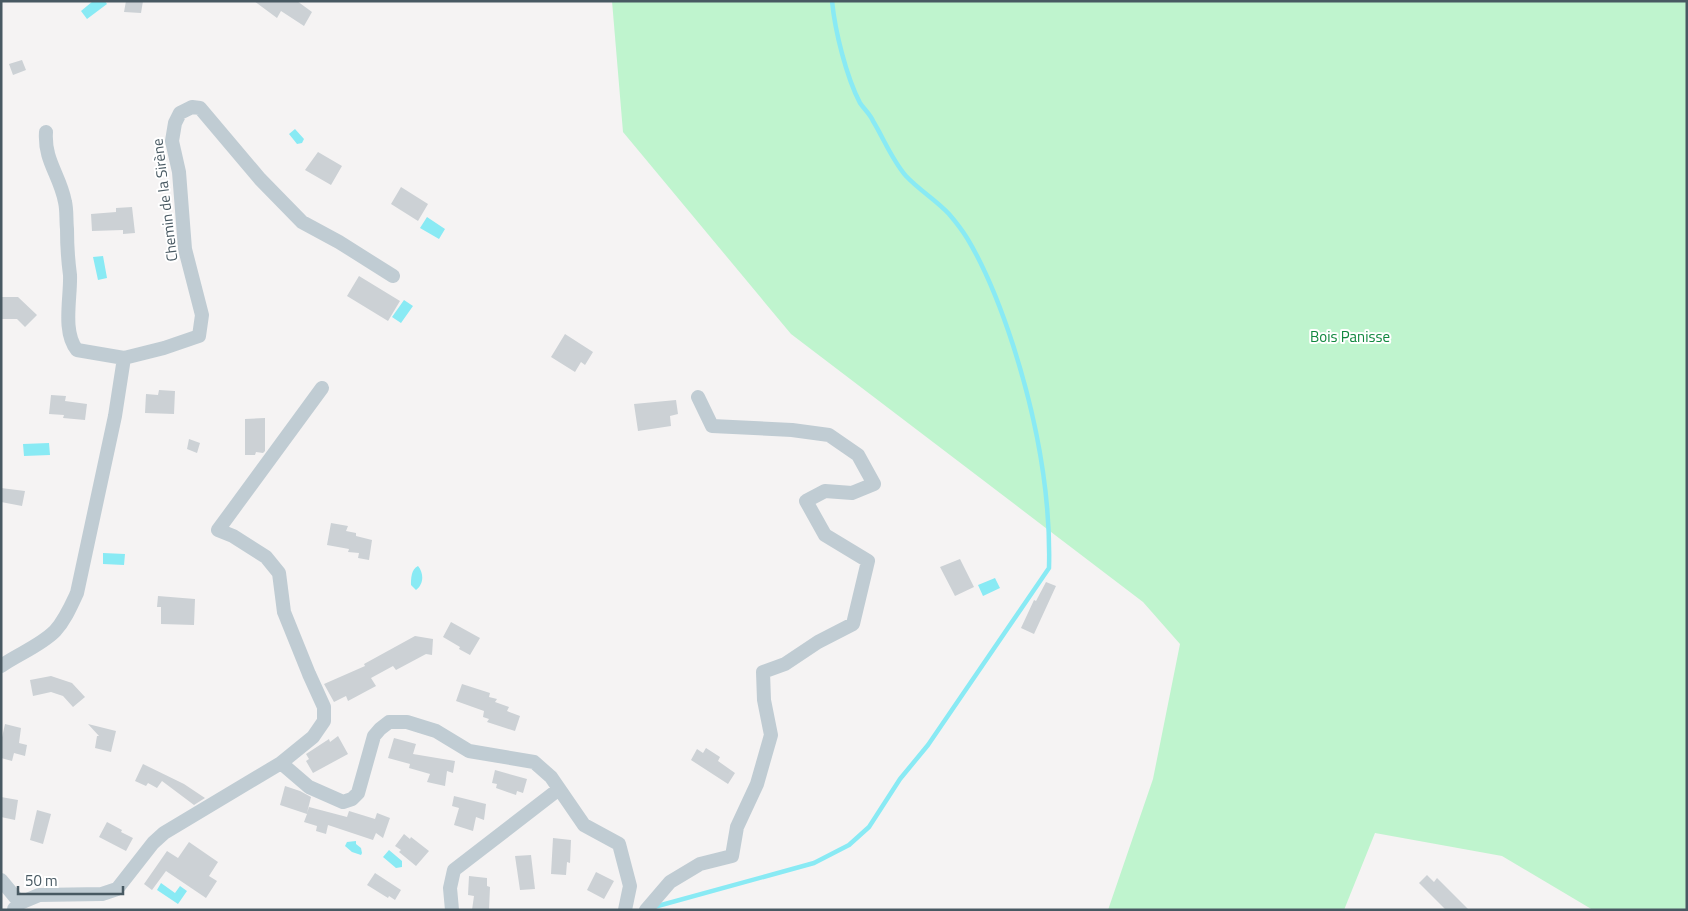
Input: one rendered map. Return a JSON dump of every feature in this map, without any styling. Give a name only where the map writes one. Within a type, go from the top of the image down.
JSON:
[{"type":"street","name":"Chemin de la Sirène","points":[[46,132],[45,142],[48,160],[59,181],[66,202],[70,285],[69,327],[71,342],[77,350],[124,358],[164,348],[198,336],[202,316],[185,249],[179,172],[172,141],[175,123],[180,113],[192,107],[200,108],[260,179],[302,222],[339,242],[393,276]]},
{"type":"street","points":[[1,666],[54,631],[67,614],[77,593],[113,425],[124,358]]},
{"type":"street","points":[[1,880],[17,907],[39,895],[102,894],[117,889],[152,843],[164,833],[281,763],[314,737],[324,721],[324,707],[284,612],[279,573],[266,557],[232,536],[218,530],[322,388]]},
{"type":"street","points":[[646,910],[670,882],[700,864],[732,856],[737,827],[757,784],[771,735],[764,700],[762,672],[785,664],[818,642],[853,624],[868,561],[825,535],[806,500],[825,491],[852,494],[874,484],[858,455],[829,435],[792,430],[712,426],[698,397]]},
{"type":"street","points":[[281,763],[310,787],[343,802],[352,799],[358,793],[374,736],[389,722],[406,722],[436,731],[469,751],[534,762],[551,777],[584,825],[619,844],[630,886],[625,910]]},
{"type":"street","points":[[452,910],[450,888],[454,870],[559,789]]},
{"type":"green space","name":"Bois Panisse","points":[[612,1],[1687,1],[1687,910],[1593,910],[1502,856],[1375,833],[1344,910],[1108,910],[1153,779],[1180,644],[1143,602],[791,334],[623,132]]},
{"type":"water","points":[[93,1],[105,1],[107,4],[87,19],[81,11]]},
{"type":"water","points":[[295,129],[304,139],[302,143],[297,144],[289,134]]},
{"type":"water","points":[[427,217],[445,229],[439,239],[420,228]]},
{"type":"water","points":[[103,256],[107,278],[98,280],[93,257]]},
{"type":"water","points":[[404,300],[413,306],[401,323],[392,317]]},
{"type":"water","points":[[49,443],[50,455],[24,456],[23,444]]},
{"type":"water","points":[[103,553],[125,554],[124,565],[103,564]]},
{"type":"water","points":[[418,566],[422,578],[421,585],[416,590],[411,585],[411,580],[413,572]]},
{"type":"water","points":[[995,578],[1000,588],[983,596],[978,585]]},
{"type":"water","points":[[356,841],[356,844],[361,848],[361,855],[352,852],[345,846],[347,842]]},
{"type":"water","points":[[389,850],[402,861],[402,867],[396,868],[383,857]]},
{"type":"water","points":[[161,883],[175,893],[180,886],[187,891],[178,904],[157,890]]},
{"type":"building","points":[[126,1],[143,1],[141,13],[124,12]]},
{"type":"building","points":[[254,1],[297,1],[312,12],[304,26],[281,11],[277,18]]},
{"type":"building","points":[[22,60],[26,70],[13,75],[9,64]]},
{"type":"building","points":[[318,152],[342,166],[331,185],[305,170]]},
{"type":"building","points":[[401,187],[428,204],[418,221],[391,204]]},
{"type":"building","points":[[132,207],[135,233],[123,234],[123,230],[92,231],[91,214],[116,212],[116,208]]},
{"type":"building","points":[[359,276],[400,301],[388,321],[347,296]]},
{"type":"building","points":[[1,297],[18,297],[37,315],[25,327],[17,319],[1,319]]},
{"type":"building","points":[[565,334],[593,352],[585,365],[581,362],[575,372],[551,357]]},
{"type":"building","points":[[159,390],[175,391],[174,414],[145,413],[146,394],[158,395]]},
{"type":"building","points":[[51,395],[66,396],[65,401],[87,404],[85,420],[63,418],[64,415],[49,414]]},
{"type":"building","points":[[676,400],[678,414],[670,416],[671,426],[638,431],[634,404]]},
{"type":"building","points":[[265,418],[265,451],[263,453],[256,452],[255,455],[245,455],[245,419]]},
{"type":"building","points":[[189,439],[200,443],[197,453],[187,449]]},
{"type":"building","points":[[1,488],[25,491],[22,506],[1,502]]},
{"type":"building","points":[[331,523],[348,526],[346,531],[372,540],[369,560],[358,558],[359,553],[348,552],[349,549],[327,545]]},
{"type":"building","points":[[960,559],[974,587],[955,596],[940,567]]},
{"type":"building","points":[[1046,582],[1056,586],[1034,634],[1021,628],[1034,600],[1036,601]]},
{"type":"building","points":[[158,596],[195,599],[194,625],[161,624],[161,607],[157,607]]},
{"type":"building","points":[[451,622],[480,638],[470,655],[443,637]]},
{"type":"building","points":[[415,636],[433,639],[432,655],[426,654],[396,670],[393,666],[371,678],[376,686],[348,701],[346,696],[334,702],[324,684],[365,666],[364,664]]},
{"type":"building","points":[[51,676],[72,683],[85,697],[73,707],[63,696],[51,692],[33,696],[30,680]]},
{"type":"building","points":[[462,684],[490,693],[489,697],[497,699],[495,702],[509,707],[507,711],[520,716],[515,731],[487,722],[489,719],[483,717],[484,711],[456,701]]},
{"type":"building","points":[[5,724],[21,728],[19,743],[27,745],[25,756],[14,753],[12,761],[1,758],[1,742]]},
{"type":"building","points":[[88,724],[116,731],[111,752],[95,748],[97,736],[99,736]]},
{"type":"building","points":[[338,736],[348,754],[313,773],[306,761],[309,759],[306,754],[329,739],[330,742]]},
{"type":"building","points":[[394,738],[416,744],[413,754],[455,761],[453,773],[447,771],[445,786],[427,782],[430,774],[409,768],[410,764],[388,758]]},
{"type":"building","points":[[706,748],[720,757],[718,761],[735,773],[728,784],[691,760],[697,749],[703,753]]},
{"type":"building","points":[[143,764],[184,784],[205,798],[194,805],[162,781],[157,788],[148,783],[146,786],[135,781]]},
{"type":"building","points":[[495,770],[527,779],[523,793],[517,791],[516,795],[496,788],[497,784],[492,783]]},
{"type":"building","points":[[285,786],[311,797],[307,813],[309,807],[347,817],[349,811],[375,819],[377,813],[390,818],[383,838],[376,833],[373,840],[328,825],[326,834],[316,831],[317,826],[304,822],[307,814],[280,805]]},
{"type":"building","points":[[454,796],[486,804],[484,820],[476,817],[473,831],[454,825],[459,808],[452,806]]},
{"type":"building","points":[[1,797],[18,800],[15,820],[1,817]]},
{"type":"building","points":[[37,810],[51,814],[43,844],[30,840]]},
{"type":"building","points":[[107,822],[133,838],[126,851],[99,837]]},
{"type":"building","points":[[404,834],[429,851],[416,866],[399,852],[401,850],[395,846]]},
{"type":"building","points":[[553,838],[571,840],[570,863],[567,862],[566,875],[551,874]]},
{"type":"building","points":[[189,842],[218,862],[209,876],[217,881],[206,898],[166,871],[152,890],[144,884],[167,851],[178,858]]},
{"type":"building","points":[[531,855],[535,889],[520,890],[515,856]]},
{"type":"building","points":[[596,872],[614,881],[604,899],[587,890]]},
{"type":"building","points":[[375,873],[401,890],[395,900],[389,896],[388,898],[367,885]]},
{"type":"building","points":[[1427,875],[1434,882],[1437,878],[1469,910],[1446,910],[1419,883]]},
{"type":"building","points":[[469,876],[487,878],[487,886],[490,887],[489,910],[472,910],[474,896],[468,895]]},
{"type":"waterway","points":[[654,907],[814,863],[849,845],[869,827],[900,779],[928,745],[1049,568],[1045,483],[1035,427],[1021,372],[998,304],[981,263],[963,232],[944,209],[901,170],[872,118],[860,103],[850,80],[842,53],[832,1]]}]
